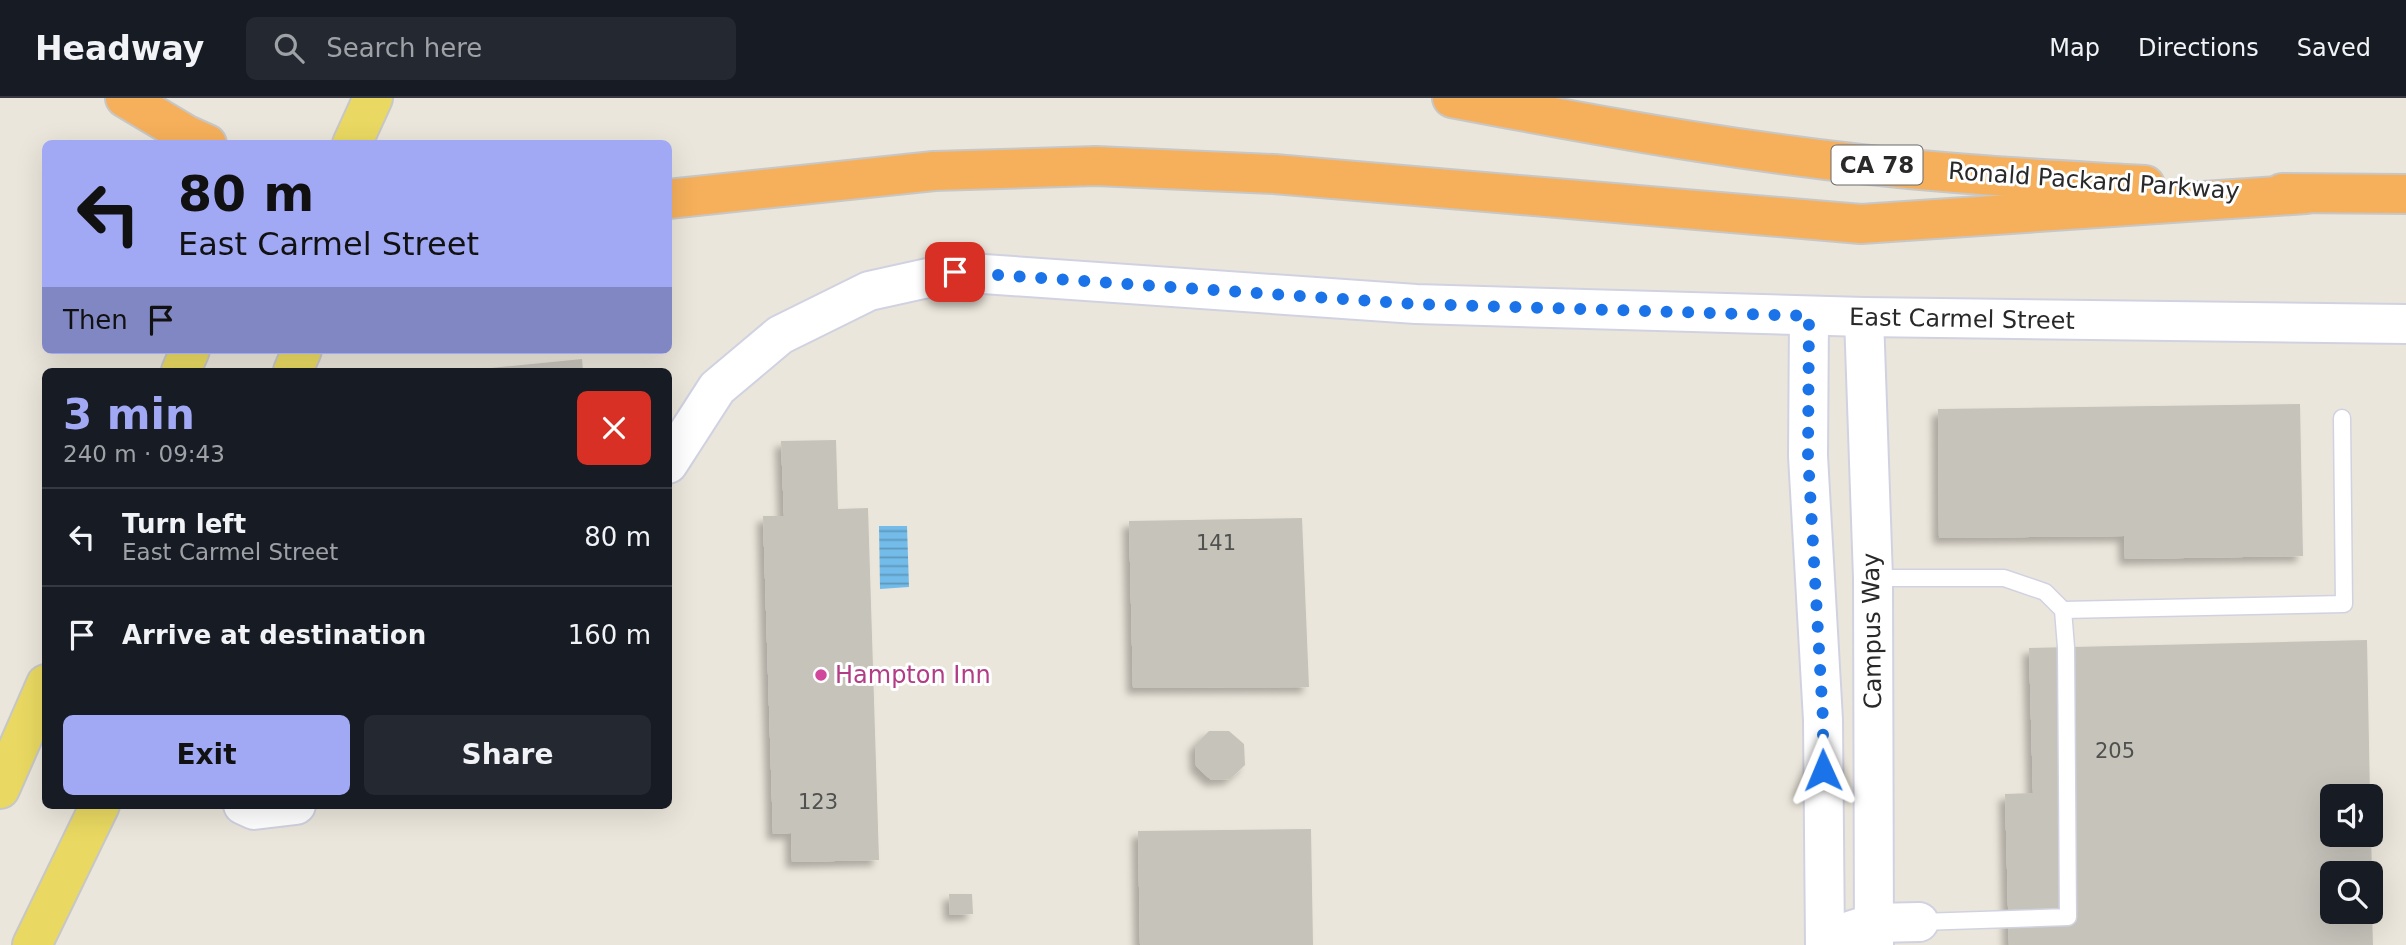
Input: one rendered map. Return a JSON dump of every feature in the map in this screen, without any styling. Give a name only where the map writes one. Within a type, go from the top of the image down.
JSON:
[{"type":"highway","points":[[125,98],[198,140]]},
{"type":"highway","name":"Ronald Packard Parkway","points":[[1452,98],[1588,124],[1761,151],[1943,172],[2306,194],[2406,194]]},
{"type":"highway","points":[[672,199],[934,171],[1096,166],[1274,174],[1861,224],[2306,194]]},
{"type":"main road","points":[[354,140],[373,98]]},
{"type":"main road","points":[[0,789],[42,693]]},
{"type":"main road","points":[[32,945],[98,809]]},
{"type":"street","name":"East Carmel Street","points":[[672,458],[717,388],[780,335],[869,290],[955,272],[1416,304],[1809,316],[2406,324]]},
{"type":"street","points":[[1809,316],[1808,456],[1823,720],[1825,945]]},
{"type":"street","name":"Campus Way","points":[[1864,317],[1873,578],[1874,934]]},
{"type":"street","points":[[1835,945],[1848,931],[1874,934],[1919,922]]},
{"type":"lane","points":[[2063,610],[2344,604],[2342,418]]},
{"type":"lane","points":[[1873,578],[2004,578],[2045,593],[2063,610],[2066,647],[2068,917],[1919,922]]},
{"type":"water","points":[[879,526],[907,526],[909,587],[880,589]]},
{"type":"building","points":[[582,359],[583,368],[491,368]]},
{"type":"building","points":[[2300,404],[2303,556],[2125,559],[2124,536],[1939,538],[1938,409]]},
{"type":"building","name":"Hampton Inn","points":[[836,440],[838,509],[868,508],[879,860],[792,862],[791,833],[773,834],[763,516],[784,516],[781,441]]},
{"type":"building","points":[[1302,518],[1309,687],[1133,688],[1129,521]]},
{"type":"building","points":[[2367,640],[2370,784],[2320,784],[2320,847],[2371,847],[2372,861],[2320,861],[2320,924],[2372,924],[2373,945],[2009,945],[2005,794],[2033,793],[2029,648]]},
{"type":"building","points":[[1209,731],[1229,731],[1244,744],[1245,765],[1230,779],[1211,780],[1196,766],[1195,745]]},
{"type":"building","points":[[1311,829],[1313,945],[1140,945],[1138,831]]},
{"type":"building","points":[[949,894],[972,894],[973,914],[950,915]]},
{"type":"place","name":"Hampton Inn","points":[[821,675]]},
{"type":"route","points":[[955,272],[1416,304],[1809,316],[1808,456],[1823,720],[1823,770]]}]
